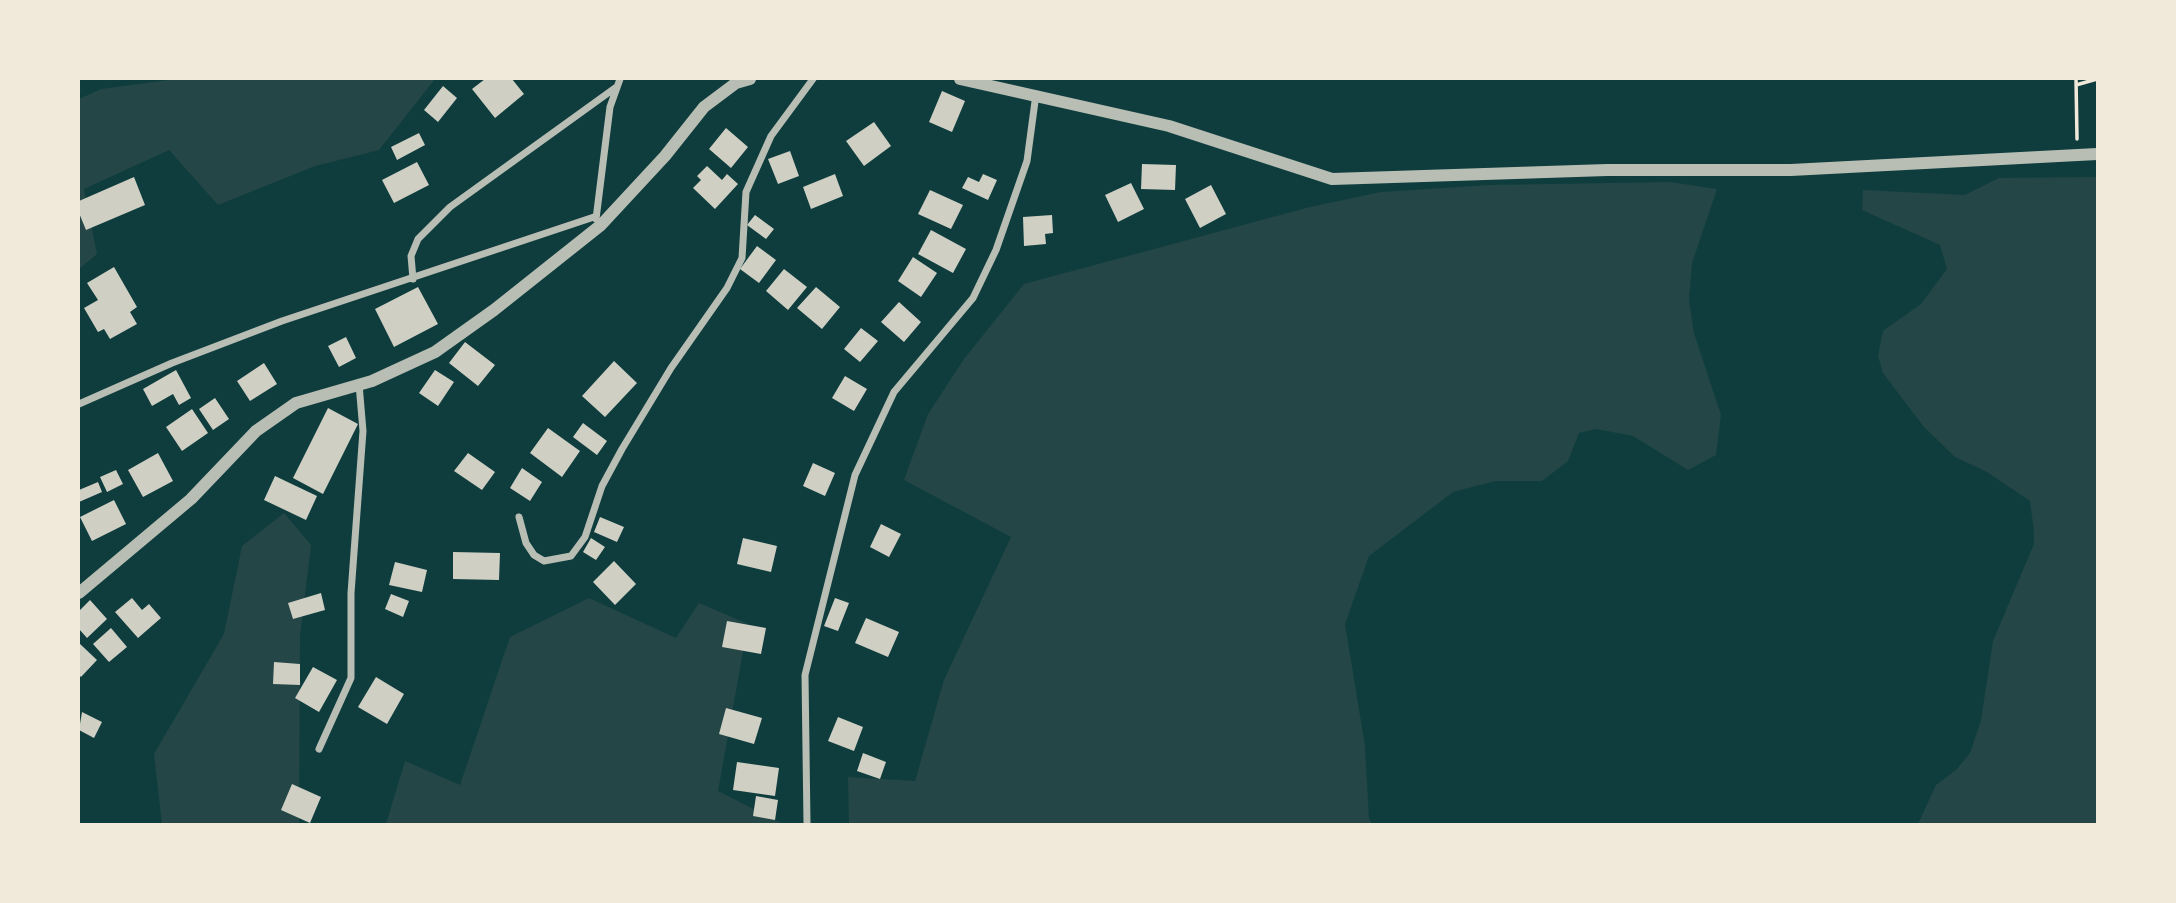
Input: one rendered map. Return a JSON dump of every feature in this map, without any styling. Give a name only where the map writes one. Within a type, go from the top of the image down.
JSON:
[{"type":"street","points":[[598,221],[615,88],[620,79]]},
{"type":"street","points":[[79,593],[191,499],[256,431],[296,403],[359,384],[435,352],[598,221],[704,107],[736,83],[750,79]]},
{"type":"street","points":[[519,517],[534,555],[544,561],[555,562],[571,556],[585,537],[602,486],[622,449],[742,258],[746,192],[771,136],[813,79]]},
{"type":"street","points":[[960,79],[1169,126],[1332,179],[1606,170],[1791,170],[2097,154]]},
{"type":"street","points":[[413,279],[411,256],[418,239],[450,207],[615,88]]},
{"type":"street","points":[[807,824],[805,675],[855,474],[894,392],[973,298],[990,262],[1027,162],[1036,94]]},
{"type":"street","points":[[79,404],[172,363],[268,326],[598,221]]},
{"type":"street","points":[[318,749],[351,678],[351,593],[363,431],[359,384]]},
{"type":"path","points":[[2075,128],[2076,79]]},
{"type":"path","points":[[2076,85],[2097,79]]},
{"type":"shaded area","points":[[176,79],[435,79],[379,150],[315,166],[218,205],[169,150],[84,189],[97,254],[79,269],[79,99],[101,89]]},
{"type":"shaded area","points":[[2097,177],[2097,824],[1918,824],[1936,785],[1956,770],[1970,753],[1981,720],[1993,641],[2034,544],[2034,532],[2030,501],[1987,472],[1955,457],[1924,427],[1883,373],[1878,356],[1883,331],[1921,304],[1947,269],[1940,245],[1862,210],[1863,190],[1965,195],[1999,178]]},
{"type":"shaded area","points":[[1670,182],[1717,189],[1692,263],[1689,300],[1694,333],[1721,415],[1716,455],[1688,470],[1633,436],[1596,429],[1579,433],[1568,461],[1542,481],[1495,481],[1453,492],[1369,556],[1345,624],[1365,746],[1369,819],[1372,824],[849,824],[848,777],[915,781],[944,680],[1011,537],[904,480],[928,414],[964,359],[1024,284],[1310,207],[1381,192],[1490,185]]},
{"type":"shaded area","points":[[284,513],[311,545],[300,636],[299,824],[162,824],[154,754],[224,634],[242,546]]},
{"type":"shaded area","points":[[589,598],[676,638],[699,603],[748,624],[718,791],[783,824],[386,824],[405,761],[460,785],[510,637]]},
{"type":"building","points":[[485,79],[512,79],[524,94],[495,118],[472,89]]},
{"type":"building","points":[[443,86],[457,98],[438,122],[424,110]]},
{"type":"building","points":[[942,91],[965,101],[952,132],[929,122]]},
{"type":"building","points":[[874,122],[891,146],[864,166],[846,141]]},
{"type":"building","points":[[726,128],[748,147],[731,168],[709,149]]},
{"type":"building","points":[[419,133],[425,145],[397,160],[391,147]]},
{"type":"building","points":[[790,151],[799,176],[778,184],[768,159]]},
{"type":"building","points":[[417,162],[429,185],[394,203],[382,180]]},
{"type":"building","points":[[1142,164],[1176,165],[1175,190],[1141,189]]},
{"type":"building","points":[[707,166],[722,180],[727,174],[738,184],[715,209],[693,188],[701,180],[697,176]]},
{"type":"building","points":[[835,174],[843,196],[811,209],[803,187]]},
{"type":"building","points":[[983,174],[997,180],[988,200],[962,188],[968,177],[979,182]]},
{"type":"building","points":[[134,177],[145,205],[86,230],[79,213],[79,201]]},
{"type":"building","points":[[1131,183],[1144,209],[1118,222],[1105,195]]},
{"type":"building","points":[[1211,185],[1226,214],[1200,228],[1185,199]]},
{"type":"building","points":[[930,190],[963,205],[951,229],[918,214]]},
{"type":"building","points":[[755,215],[774,229],[766,239],[747,225]]},
{"type":"building","points":[[1052,215],[1053,233],[1045,234],[1046,244],[1024,246],[1023,217]]},
{"type":"building","points":[[931,230],[966,249],[953,273],[918,254]]},
{"type":"building","points":[[757,246],[776,260],[759,283],[740,269]]},
{"type":"building","points":[[913,257],[937,273],[921,297],[898,281]]},
{"type":"building","points":[[114,267],[137,307],[130,312],[137,324],[110,339],[104,329],[98,332],[84,308],[98,300],[87,283]]},
{"type":"building","points":[[784,269],[807,287],[788,310],[766,291]]},
{"type":"building","points":[[418,287],[438,324],[394,347],[375,309]]},
{"type":"building","points":[[816,287],[840,307],[822,329],[797,308]]},
{"type":"building","points":[[899,302],[921,322],[904,342],[881,322]]},
{"type":"building","points":[[861,328],[878,341],[860,362],[844,349]]},
{"type":"building","points":[[346,337],[356,358],[339,367],[328,346]]},
{"type":"building","points":[[465,342],[495,365],[478,386],[449,363]]},
{"type":"building","points":[[614,361],[637,383],[605,417],[582,396]]},
{"type":"building","points":[[264,363],[277,384],[250,401],[237,381]]},
{"type":"building","points":[[176,370],[191,398],[179,405],[173,394],[152,406],[143,389]]},
{"type":"building","points":[[435,370],[454,382],[438,406],[419,393]]},
{"type":"building","points":[[845,376],[867,389],[854,411],[832,398]]},
{"type":"building","points":[[215,398],[229,419],[213,430],[199,409]]},
{"type":"building","points":[[328,408],[358,424],[323,494],[293,478]]},
{"type":"building","points":[[192,409],[208,433],[182,451],[166,427]]},
{"type":"building","points":[[583,423],[607,441],[597,455],[573,437]]},
{"type":"building","points":[[548,428],[580,451],[562,477],[530,453]]},
{"type":"building","points":[[158,453],[173,481],[143,497],[128,470]]},
{"type":"building","points":[[468,453],[495,472],[482,490],[454,471]]},
{"type":"building","points":[[813,463],[835,473],[825,496],[803,486]]},
{"type":"building","points":[[522,468],[542,482],[530,501],[510,488]]},
{"type":"building","points":[[116,470],[123,484],[107,492],[100,477]]},
{"type":"building","points":[[275,476],[317,496],[306,520],[264,500]]},
{"type":"building","points":[[98,482],[102,492],[79,502],[79,490]]},
{"type":"building","points":[[114,500],[126,524],[92,541],[80,517]]},
{"type":"building","points":[[600,517],[624,527],[617,542],[594,532]]},
{"type":"building","points":[[881,524],[901,534],[889,557],[870,547]]},
{"type":"building","points":[[591,538],[605,547],[596,560],[583,552]]},
{"type":"building","points":[[743,538],[777,546],[771,572],[737,564]]},
{"type":"building","points":[[453,552],[500,553],[499,580],[453,579]]},
{"type":"building","points":[[614,561],[636,584],[615,605],[593,582]]},
{"type":"building","points":[[395,562],[427,570],[422,592],[389,585]]},
{"type":"building","points":[[321,593],[325,610],[293,619],[288,603]]},
{"type":"building","points":[[391,594],[409,601],[403,617],[385,609]]},
{"type":"building","points":[[132,598],[142,610],[149,604],[161,618],[138,638],[115,612]]},
{"type":"building","points":[[835,598],[849,603],[838,631],[824,626]]},
{"type":"building","points":[[90,600],[107,619],[87,638],[79,629],[79,611]]},
{"type":"building","points":[[866,618],[899,632],[888,657],[855,643]]},
{"type":"building","points":[[727,621],[766,628],[761,654],[722,647]]},
{"type":"building","points":[[111,628],[127,647],[109,662],[93,644]]},
{"type":"building","points":[[79,643],[97,660],[81,677],[79,675]]},
{"type":"building","points":[[274,662],[300,664],[300,685],[273,684]]},
{"type":"building","points":[[313,667],[337,680],[319,712],[295,698]]},
{"type":"building","points":[[376,677],[404,694],[387,724],[358,707]]},
{"type":"building","points":[[726,708],[762,718],[754,744],[719,734]]},
{"type":"building","points":[[82,712],[102,722],[94,738],[79,730]]},
{"type":"building","points":[[838,717],[863,727],[854,751],[828,741]]},
{"type":"building","points":[[863,753],[886,762],[880,779],[857,771]]},
{"type":"building","points":[[737,762],[779,768],[775,796],[733,790]]},
{"type":"building","points":[[292,784],[321,797],[310,823],[281,810]]},
{"type":"building","points":[[756,796],[778,800],[775,820],[753,816]]}]
